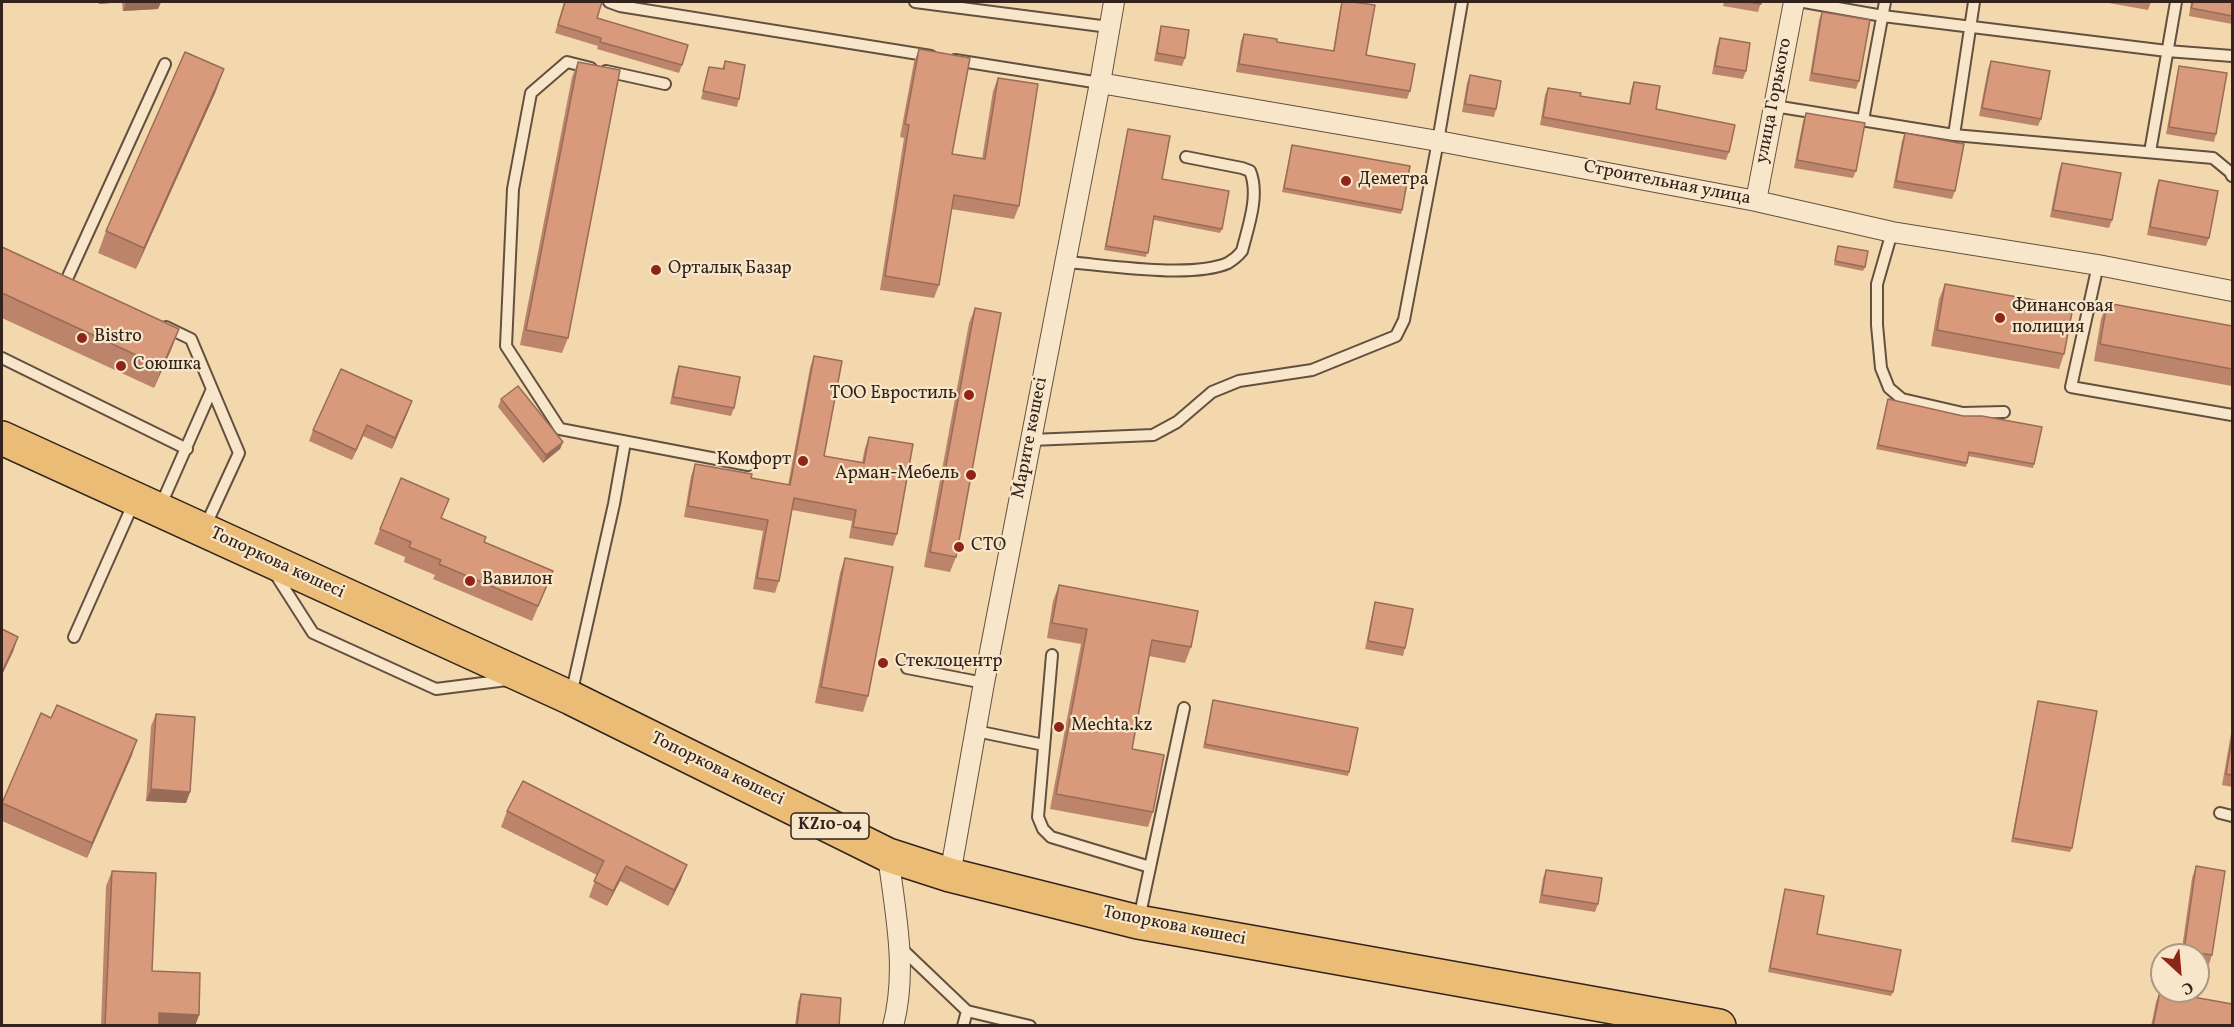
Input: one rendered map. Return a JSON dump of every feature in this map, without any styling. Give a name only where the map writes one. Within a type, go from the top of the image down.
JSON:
[{"type":"highway","name":"Топоркова көшесі","points":[[2,438],[571,698],[888,855],[950,875],[1138,922],[1719,1026]]},
{"type":"street","name":"Марите көшесі","points":[[950,875],[984,683],[1114,2]]},
{"type":"street","name":"улица Горького","points":[[1756,201],[1794,2]]},
{"type":"street","name":"Строительная улица","points":[[1100,83],[1438,141],[1756,201],[1892,232],[2098,265],[2232,290]]},
{"type":"street","points":[[888,855],[900,948],[897,1012],[893,1026]]},
{"type":"lane","points":[[609,2],[620,6],[1100,83]]},
{"type":"lane","points":[[915,2],[1109,27]]},
{"type":"lane","points":[[1031,440],[1154,435],[1177,422],[1212,392],[1239,381],[1312,370],[1396,336],[1404,320],[1462,2]]},
{"type":"lane","points":[[1804,2],[1883,16],[2167,51],[2232,56]]},
{"type":"lane","points":[[1863,120],[1885,2]]},
{"type":"lane","points":[[1954,135],[1974,2]]},
{"type":"lane","points":[[2150,152],[2176,2]]},
{"type":"lane","points":[[665,84],[567,62],[531,93],[513,189],[506,346],[560,429],[748,465]]},
{"type":"lane","points":[[66,281],[165,64]]},
{"type":"lane","points":[[1774,106],[1954,135],[2213,158],[2232,176]]},
{"type":"lane","points":[[1066,262],[1149,269],[1193,269],[1214,267],[1237,257],[1242,251],[1253,198],[1254,182],[1250,171],[1186,157]]},
{"type":"lane","points":[[1892,232],[1877,284],[1877,325],[1881,368],[1889,388],[1902,399],[1963,413],[2004,412]]},
{"type":"lane","points":[[2098,265],[2071,387],[2232,415]]},
{"type":"lane","points":[[160,325],[191,339],[239,453],[203,530]]},
{"type":"lane","points":[[2,358],[187,449]]},
{"type":"lane","points":[[74,637],[147,504],[187,449],[212,389]]},
{"type":"lane","points":[[571,698],[614,504],[625,442]]},
{"type":"lane","points":[[266,559],[313,633],[436,689],[525,677]]},
{"type":"lane","points":[[1052,655],[1038,817],[1042,829],[1051,837],[1150,867]]},
{"type":"lane","points":[[907,668],[984,683]]},
{"type":"lane","points":[[1138,922],[1184,708]]},
{"type":"lane","points":[[975,731],[1044,745]]},
{"type":"lane","points":[[2220,813],[2232,816]]},
{"type":"lane","points":[[900,948],[967,1011],[1030,1026]]},
{"type":"lane","points":[[963,1026],[967,1011]]},
{"type":"building","points":[[565,2],[602,2],[597,18],[688,45],[682,65],[600,42],[601,38],[558,25]]},
{"type":"building","points":[[1342,2],[1375,5],[1366,55],[1415,64],[1410,91],[1239,64],[1244,34],[1334,51]]},
{"type":"building","points":[[2193,2],[2232,2],[2232,16],[2191,8]]},
{"type":"building","points":[[1822,12],[1870,20],[1859,81],[1812,73]]},
{"type":"building","points":[[1161,26],[1189,30],[1185,58],[1157,53]]},
{"type":"building","points":[[1720,38],[1750,43],[1746,71],[1715,66]]},
{"type":"building","points":[[919,49],[970,58],[952,154],[985,159],[998,78],[1038,84],[1019,206],[954,195],[939,285],[885,276],[909,125],[905,124]]},
{"type":"building","points":[[185,52],[224,69],[144,248],[106,231]]},
{"type":"building","points":[[725,61],[745,65],[739,99],[703,91],[709,67],[724,69]]},
{"type":"building","points":[[1991,61],[2050,71],[2041,119],[1982,108]]},
{"type":"building","points":[[578,62],[620,70],[568,338],[526,330]]},
{"type":"building","points":[[2179,66],[2227,73],[2216,134],[2169,127]]},
{"type":"building","points":[[1470,75],[1501,81],[1496,109],[1465,104]]},
{"type":"building","points":[[1634,82],[1660,86],[1656,109],[1735,125],[1729,152],[1543,117],[1548,88],[1630,104]]},
{"type":"building","points":[[1806,113],[1865,123],[1856,171],[1797,160]]},
{"type":"building","points":[[1128,129],[1170,136],[1162,179],[1229,191],[1222,229],[1154,216],[1148,253],[1106,246]]},
{"type":"building","points":[[1905,133],[1964,144],[1955,191],[1896,181]]},
{"type":"building","name":"Деметра","points":[[1292,145],[1410,166],[1402,210],[1284,188]]},
{"type":"building","points":[[2062,163],[2121,173],[2112,220],[2053,210]]},
{"type":"building","points":[[2159,180],[2218,191],[2209,238],[2150,227]]},
{"type":"building","points":[[1838,246],[1868,251],[1865,267],[1835,261]]},
{"type":"building","points":[[2,247],[179,329],[162,367],[2,293]]},
{"type":"building","points":[[1945,284],[2073,307],[2064,354],[1937,330]]},
{"type":"building","points":[[2107,303],[2232,326],[2232,369],[2100,344]]},
{"type":"building","points":[[975,308],[1001,313],[956,557],[930,552]]},
{"type":"building","points":[[814,356],[842,361],[824,456],[864,463],[869,437],[913,444],[897,534],[853,527],[856,510],[794,498],[779,581],[757,578],[768,520],[688,506],[695,464],[752,474],[751,478],[790,485]]},
{"type":"building","points":[[679,366],[740,377],[734,408],[673,397]]},
{"type":"building","points":[[341,369],[412,401],[395,438],[367,425],[356,450],[313,430]]},
{"type":"building","points":[[518,386],[563,442],[546,455],[501,399]]},
{"type":"building","points":[[1888,399],[1963,416],[1982,416],[2042,427],[2034,464],[1969,452],[1967,463],[1878,445]]},
{"type":"building","points":[[401,478],[449,499],[441,518],[486,537],[484,542],[553,571],[538,606],[439,564],[441,560],[409,547],[411,542],[380,529]]},
{"type":"building","points":[[845,558],[893,567],[868,696],[821,687]]},
{"type":"building","points":[[1059,585],[1198,611],[1191,647],[1152,640],[1132,749],[1164,755],[1153,812],[1056,794],[1087,629],[1052,623]]},
{"type":"building","points":[[1375,602],[1413,609],[1405,648],[1368,641]]},
{"type":"building","points":[[2,629],[18,637],[2,672]]},
{"type":"building","points":[[1213,700],[1358,728],[1349,772],[1205,744]]},
{"type":"building","points":[[2038,701],[2097,711],[2072,848],[2013,838]]},
{"type":"building","points":[[57,705],[137,740],[92,843],[2,803],[41,713],[51,718]]},
{"type":"building","points":[[156,714],[195,717],[190,792],[151,789]]},
{"type":"building","points":[[2232,738],[2232,775],[2226,774]]},
{"type":"building","points":[[523,781],[687,865],[674,890],[626,866],[613,891],[594,881],[604,861],[507,811]]},
{"type":"building","points":[[2196,866],[2225,871],[2212,955],[2210,955],[2210,943],[2185,943]]},
{"type":"building","points":[[1546,870],[1602,878],[1598,904],[1542,895]]},
{"type":"building","points":[[112,871],[156,873],[152,971],[200,973],[199,1015],[159,1013],[159,1026],[105,1026]]},
{"type":"building","points":[[1785,889],[1824,896],[1817,934],[1901,950],[1893,992],[1770,968]]},
{"type":"building","points":[[801,994],[841,998],[839,1026],[797,1026]]},
{"type":"building","points":[[2210,1000],[2232,1004],[2232,1026],[2153,1026],[2158,1003],[2210,1003]]},
{"type":"place","name":"Деметра","points":[[1346,181]]},
{"type":"place","name":"Орталық Базар","points":[[656,270]]},
{"type":"place","name":"Финансовая полиция","points":[[2000,318]]},
{"type":"place","name":"Bistro","points":[[82,338]]},
{"type":"place","name":"Союшка","points":[[121,366]]},
{"type":"place","name":"ТОО Евростиль","points":[[969,395]]},
{"type":"place","name":"Комфорт","points":[[803,461]]},
{"type":"place","name":"Арман-Мебель","points":[[971,475]]},
{"type":"place","name":"СТО","points":[[959,547]]},
{"type":"place","name":"Вавилон","points":[[470,581]]},
{"type":"place","name":"Стеклоцентр","points":[[883,663]]},
{"type":"place","name":"Mechta.kz","points":[[1059,727]]}]
